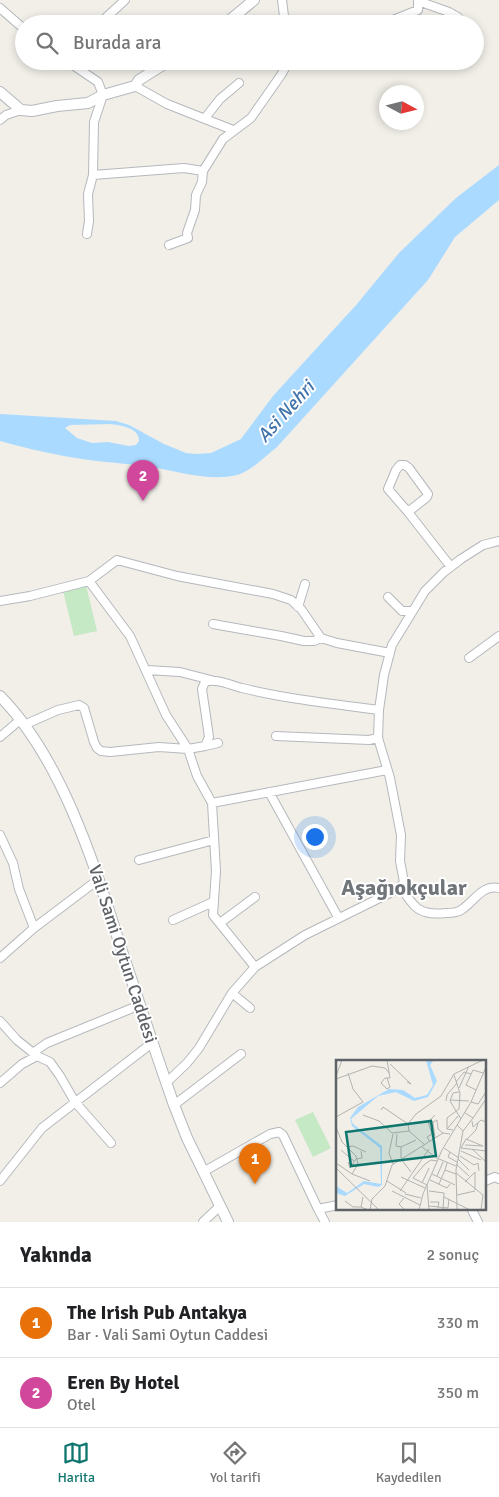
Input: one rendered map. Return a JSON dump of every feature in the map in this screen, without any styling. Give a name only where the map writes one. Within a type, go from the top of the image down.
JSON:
[{"type":"street","points":[[109,15],[125,0]]},
{"type":"street","points":[[236,15],[254,0]]},
{"type":"street","points":[[282,0],[283,15]]},
{"type":"street","points":[[406,15],[418,10],[418,0],[454,15]]},
{"type":"street","points":[[0,8],[15,21]]},
{"type":"street","points":[[80,70],[98,82],[103,95],[94,122],[87,234]]},
{"type":"street","points":[[0,120],[6,115],[21,110],[32,111],[88,103],[103,95],[135,86],[139,80],[155,70]]},
{"type":"street","points":[[169,245],[188,238],[187,234],[195,210],[196,195],[202,182],[203,171],[223,139],[250,118],[284,70]]},
{"type":"street","points":[[204,118],[220,99],[238,83]]},
{"type":"street","points":[[135,86],[167,104],[233,130]]},
{"type":"street","points":[[0,92],[21,110]]},
{"type":"street","points":[[92,175],[184,168],[203,171]]},
{"type":"street","points":[[408,512],[428,497],[428,494],[409,468],[405,465],[400,465],[388,489],[451,567]]},
{"type":"street","points":[[166,1083],[187,1063],[199,1048],[232,993],[255,967],[305,935],[400,886],[404,882],[400,862],[401,834],[390,778],[378,738],[379,710],[384,675],[392,645],[425,591],[451,567],[483,545],[498,543]]},
{"type":"street","points":[[0,601],[30,596],[89,581],[118,560],[177,576],[272,594],[290,600],[298,607],[320,638],[390,653]]},
{"type":"street","points":[[89,581],[130,636],[166,715],[188,749],[197,776],[212,803],[216,871],[213,915],[255,967]]},
{"type":"street","points":[[298,607],[305,584]]},
{"type":"street","points":[[388,598],[402,610],[412,612]]},
{"type":"street","points":[[213,624],[304,641],[314,642],[320,638]]},
{"type":"street","points":[[469,658],[499,636]]},
{"type":"street","points":[[147,670],[180,672],[244,689],[379,710]]},
{"type":"street","points":[[205,746],[209,737],[209,715],[202,690],[205,682],[211,680]]},
{"type":"street","name":"Vali Sami Oytun Caddesi","points":[[0,696],[22,723],[66,797],[98,879],[174,1105],[228,1222]]},
{"type":"street","points":[[0,737],[22,723],[58,710],[79,706],[84,708],[94,742],[101,751],[159,747],[188,749],[218,743]]},
{"type":"street","points":[[276,736],[369,740],[378,738]]},
{"type":"street","points":[[212,803],[387,770]]},
{"type":"street","points":[[269,792],[338,918]]},
{"type":"street","points":[[0,835],[13,862],[19,890],[34,928]]},
{"type":"street","points":[[139,860],[214,840]]},
{"type":"street","points":[[0,958],[34,928],[98,879]]},
{"type":"street","points":[[400,886],[410,903],[431,915],[459,912],[483,890],[499,887]]},
{"type":"street","points":[[220,923],[255,897]]},
{"type":"street","points":[[173,920],[213,902]]},
{"type":"street","points":[[232,993],[250,1008]]},
{"type":"street","points":[[0,1083],[6,1076],[36,1054],[46,1043],[140,1005]]},
{"type":"street","points":[[0,1022],[17,1040],[50,1062],[75,1102],[111,1143]]},
{"type":"street","points":[[0,1181],[42,1128],[152,1043]]},
{"type":"street","points":[[174,1105],[241,1054]]},
{"type":"street","points":[[204,1172],[270,1134],[279,1132],[283,1135],[325,1222]]},
{"type":"street","points":[[486,1181],[498,1177]]},
{"type":"street","points":[[318,1208],[336,1205]]},
{"type":"street","points":[[204,1222],[220,1206]]},
{"type":"street","points":[[472,1210],[478,1222]]},
{"type":"green space","points":[[86,585],[97,631],[74,636],[63,591]]},
{"type":"green space","points":[[313,1112],[331,1148],[313,1157],[295,1120]]},
{"type":"water","name":"Asi Nehri","points":[[499,165],[499,200],[455,237],[428,280],[277,447],[243,473],[227,477],[197,476],[149,467],[89,460],[0,441],[0,414],[116,421],[129,425],[164,444],[186,453],[211,453],[241,439],[273,396],[357,304],[399,253],[456,198]],"holes":[[[110,424],[124,426],[133,430],[139,441],[136,445],[129,446],[108,442],[92,443],[77,438],[65,428],[70,425]]]},
{"type":"place","name":"Eren By Hotel","points":[[143,501]]},
{"type":"place","name":"The Irish Pub Antakya","points":[[255,1184]]},
{"type":"district","name":"Aşağıokçular","points":[[404,887]]}]
